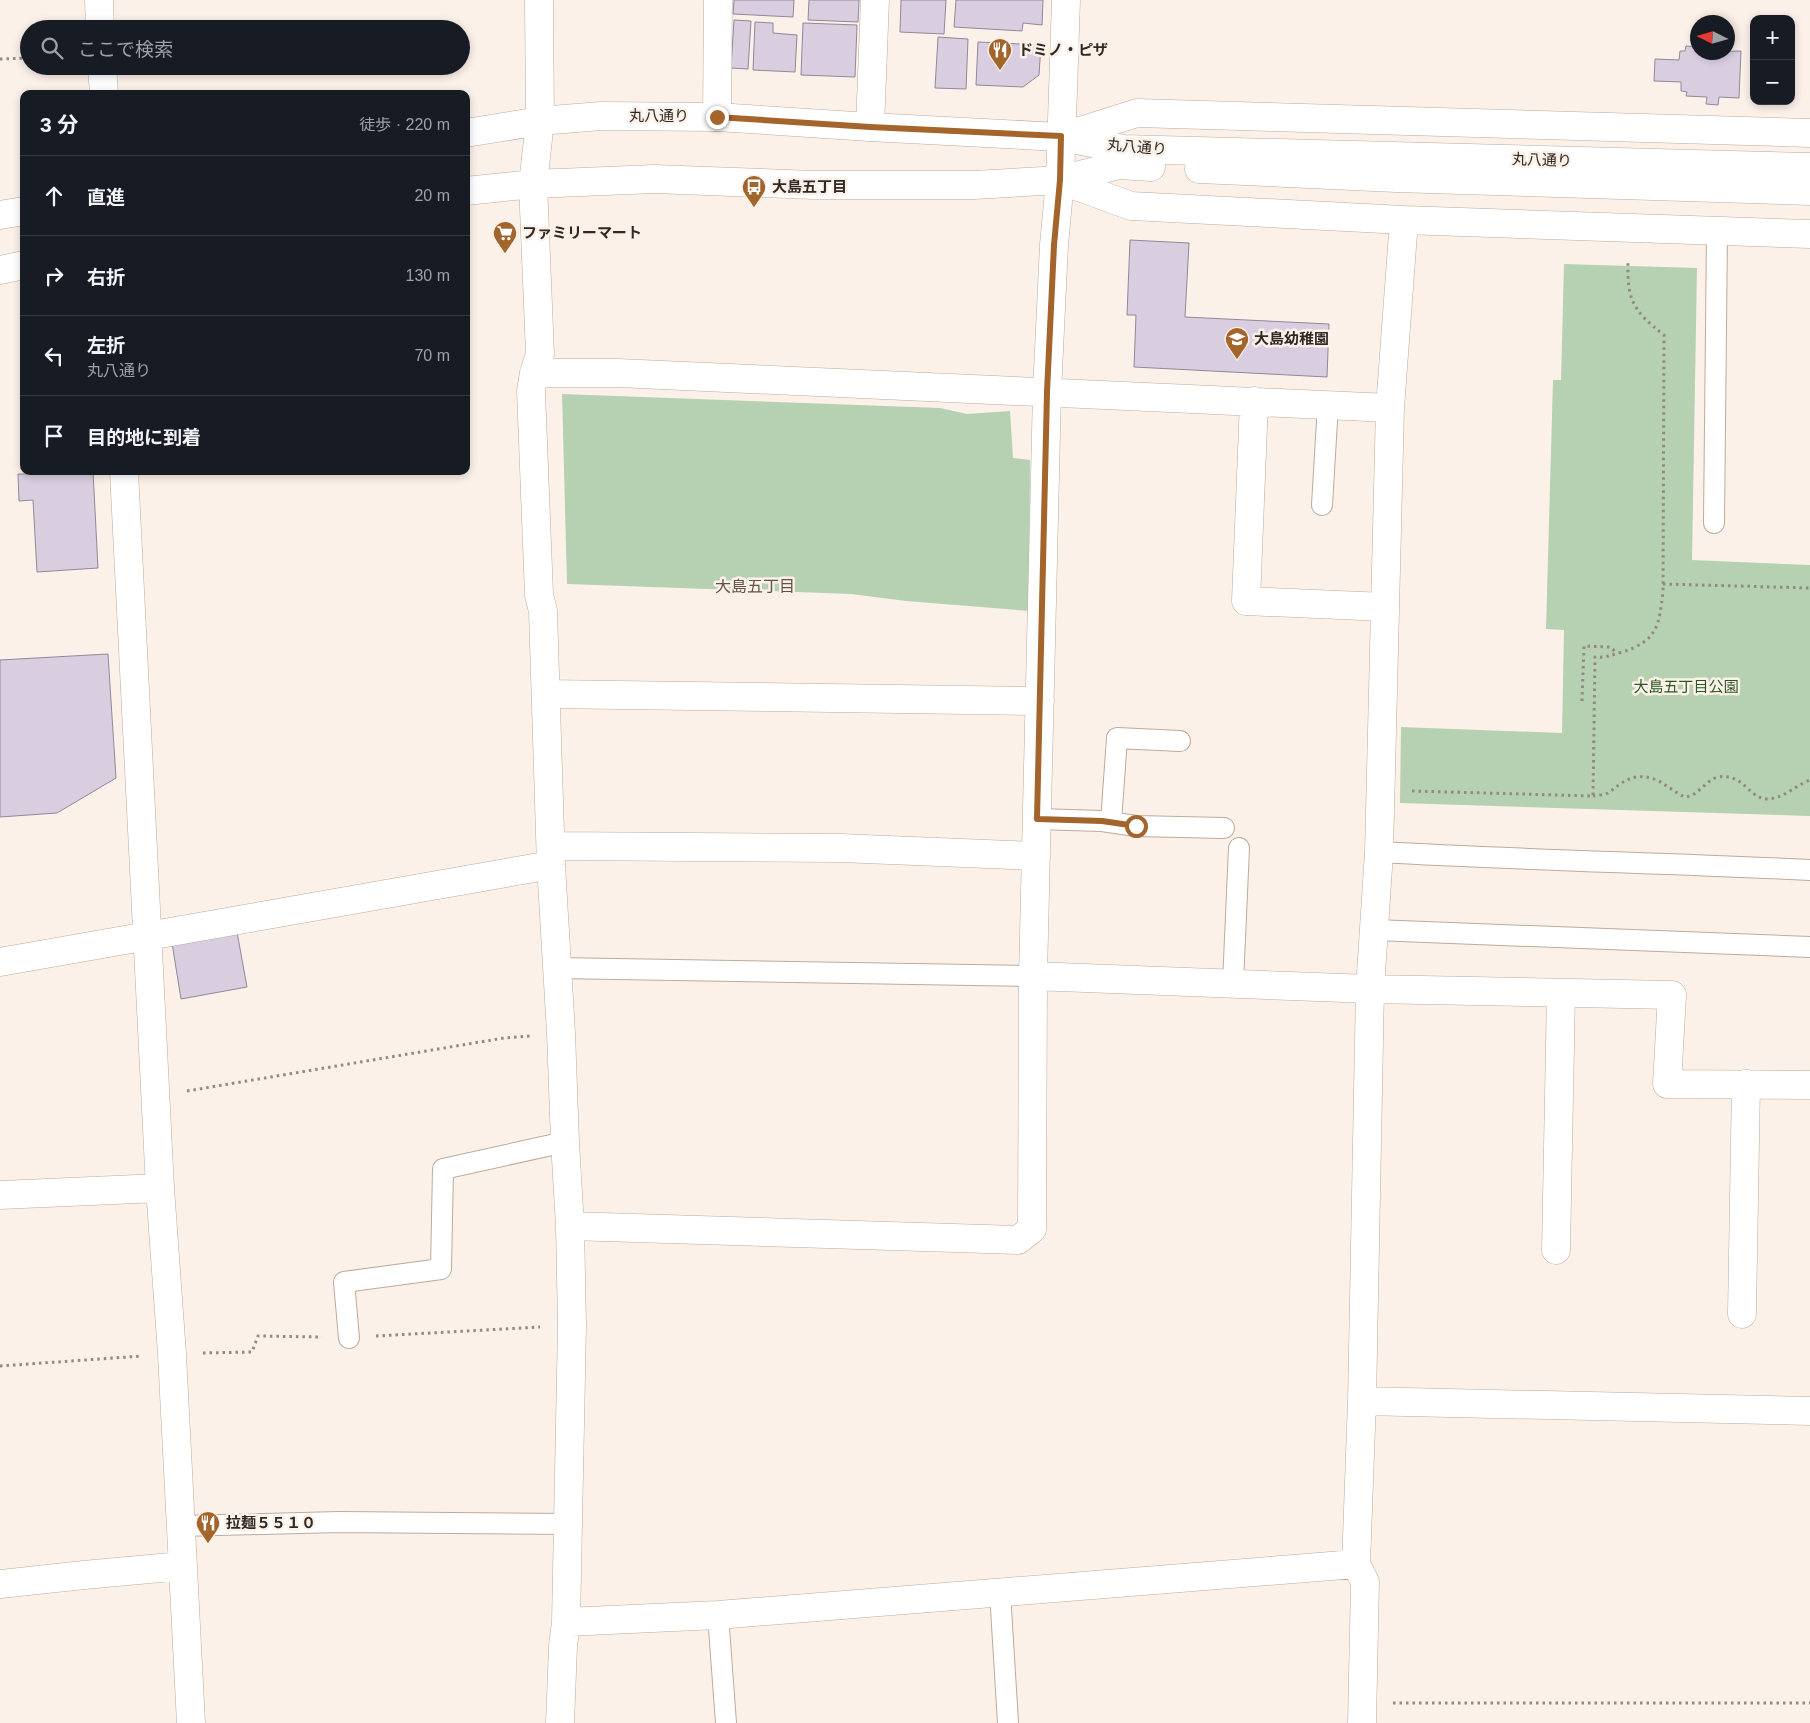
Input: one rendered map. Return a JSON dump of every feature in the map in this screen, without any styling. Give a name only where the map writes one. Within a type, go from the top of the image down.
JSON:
[{"type":"street","points":[[99,0],[100,20]]},
{"type":"street","points":[[539,0],[540,121],[533,184],[540,354],[531,390],[539,595],[543,611],[551,855],[562,1033],[572,1325],[566,1622],[562,1646],[560,1723]]},
{"type":"street","points":[[717,117],[718,0]]},
{"type":"street","points":[[870,127],[876,0]]},
{"type":"street","points":[[570,1226],[1018,1240],[1032,1230],[1032,976],[1047,392],[1054,245],[1060,180],[1066,0]]},
{"type":"street","points":[[103,75],[104,90]]},
{"type":"street","points":[[1061,136],[1137,113],[1810,133]]},
{"type":"street","name":"丸八通り","points":[[470,132],[540,121],[601,116],[717,117],[870,127],[1061,136],[1121,157],[1396,178],[1810,191]]},
{"type":"street","name":"丸八通り","points":[[470,190],[533,184],[654,179],[814,185],[974,185],[1060,180],[1121,157],[1810,167]]},
{"type":"street","points":[[1060,180],[1132,206],[1404,220],[1810,234]]},
{"type":"street","points":[[0,216],[20,212]]},
{"type":"street","points":[[1362,1723],[1365,1582],[1356,1564],[1362,1401],[1370,989],[1379,852],[1390,408],[1404,220]]},
{"type":"street","points":[[0,270],[20,266]]},
{"type":"street","points":[[534,373],[618,373],[1390,408]]},
{"type":"street","points":[[1254,401],[1246,601],[1385,607]]},
{"type":"street","points":[[124,475],[160,1188],[172,1354],[191,1723]]},
{"type":"street","points":[[546,694],[1040,701]]},
{"type":"street","points":[[0,962],[148,937],[551,855],[840,848],[1036,856]]},
{"type":"street","points":[[1032,976],[1370,989],[1672,995],[1667,1084],[1810,1085]]},
{"type":"street","points":[[1556,1250],[1561,993]]},
{"type":"street","points":[[1742,1314],[1746,1084]]},
{"type":"street","points":[[0,1195],[160,1188]]},
{"type":"street","points":[[1362,1401],[1810,1411]]},
{"type":"street","points":[[566,1622],[718,1615],[1356,1564]]},
{"type":"street","points":[[0,1584],[182,1566]]},
{"type":"lane","points":[[1714,523],[1717,230]]},
{"type":"lane","points":[[1322,505],[1328,404]]},
{"type":"lane","points":[[1111,822],[1117,738],[1180,741]]},
{"type":"lane","points":[[1037,819],[1111,822],[1136,826],[1224,828]]},
{"type":"lane","points":[[1233,983],[1239,848]]},
{"type":"lane","points":[[1379,852],[1478,858],[1633,862],[1810,870]]},
{"type":"lane","points":[[1375,930],[1810,947]]},
{"type":"lane","points":[[557,968],[1032,976]]},
{"type":"lane","points":[[349,1338],[344,1282],[441,1269],[443,1169],[565,1142]]},
{"type":"lane","points":[[181,1526],[339,1522],[568,1524]]},
{"type":"lane","points":[[1000,1592],[1008,1723]]},
{"type":"lane","points":[[718,1615],[726,1723]]},
{"type":"path","points":[[0,59],[20,58]]},
{"type":"path","points":[[1592,796],[1595,657],[1606,658],[1618,654],[1642,644],[1653,635],[1660,616],[1663,584],[1664,335],[1640,315],[1632,302],[1628,284],[1628,256]]},
{"type":"path","points":[[1663,584],[1810,588]]},
{"type":"path","points":[[1582,701],[1584,646],[1610,647],[1618,654]]},
{"type":"path","points":[[1381,790],[1592,796],[1606,794],[1626,779],[1640,776],[1652,778],[1685,797],[1691,796],[1710,780],[1720,777],[1737,779],[1752,792],[1768,799],[1783,795],[1794,787],[1810,780]]},
{"type":"path","points":[[156,1096],[504,1038],[562,1033]]},
{"type":"path","points":[[0,1366],[172,1354],[252,1352],[258,1336],[349,1338],[572,1325]]},
{"type":"path","points":[[1395,1703],[1810,1703]]},
{"type":"green space","name":"大島五丁目公園","points":[[1564,264],[1697,268],[1692,560],[1810,565],[1810,816],[1400,803],[1401,727],[1562,733],[1564,630],[1546,629],[1553,380],[1561,380]]},
{"type":"green space","points":[[562,394],[940,408],[967,414],[1010,411],[1013,458],[1030,460],[1029,611],[906,601],[851,594],[567,584]]},
{"type":"building","points":[[734,0],[794,0],[793,17],[733,14]]},
{"type":"building","points":[[809,0],[859,0],[858,22],[808,20]]},
{"type":"building","points":[[901,0],[946,0],[944,34],[900,32]]},
{"type":"building","points":[[956,0],[1043,0],[1042,25],[1023,23],[1022,31],[954,27]]},
{"type":"building","points":[[734,20],[751,21],[748,69],[731,68]]},
{"type":"building","points":[[755,22],[773,23],[773,33],[797,35],[795,72],[753,70]]},
{"type":"building","points":[[803,23],[857,25],[855,77],[801,75]]},
{"type":"building","points":[[938,37],[968,39],[966,89],[935,88]]},
{"type":"building","points":[[978,42],[1041,45],[1039,75],[1023,87],[976,85]]},
{"type":"building","points":[[1686,46],[1690,46],[1690,60],[1735,60],[1735,51],[1741,51],[1739,98],[1719,97],[1718,105],[1706,104],[1707,97],[1686,96],[1687,92],[1681,91],[1681,82],[1654,81],[1655,59],[1679,60],[1680,51],[1685,51]]},
{"type":"building","points":[[1130,240],[1189,243],[1185,317],[1329,324],[1327,377],[1134,367],[1136,315],[1127,315]]},
{"type":"building","points":[[18,474],[93,475],[98,568],[37,572],[33,500],[19,501]]},
{"type":"building","points":[[108,654],[116,778],[57,813],[0,817],[0,660]]},
{"type":"building","points":[[237,932],[247,987],[181,999],[172,943]]},
{"type":"place","name":"ドミノ・ピザ","points":[[1000,71]]},
{"type":"place","name":"大島五丁目","points":[[754,208]]},
{"type":"place","name":"ファミリーマート","points":[[505,254]]},
{"type":"place","name":"大島幼稚園","points":[[1237,360]]},
{"type":"place","name":"拉麺５５１０","points":[[208,1544]]},
{"type":"district","name":"大島五丁目","points":[[755,586]]},
{"type":"route","points":[[717,117],[870,127],[1061,136],[1047,392],[1037,819],[1102,821],[1136,826]]}]
